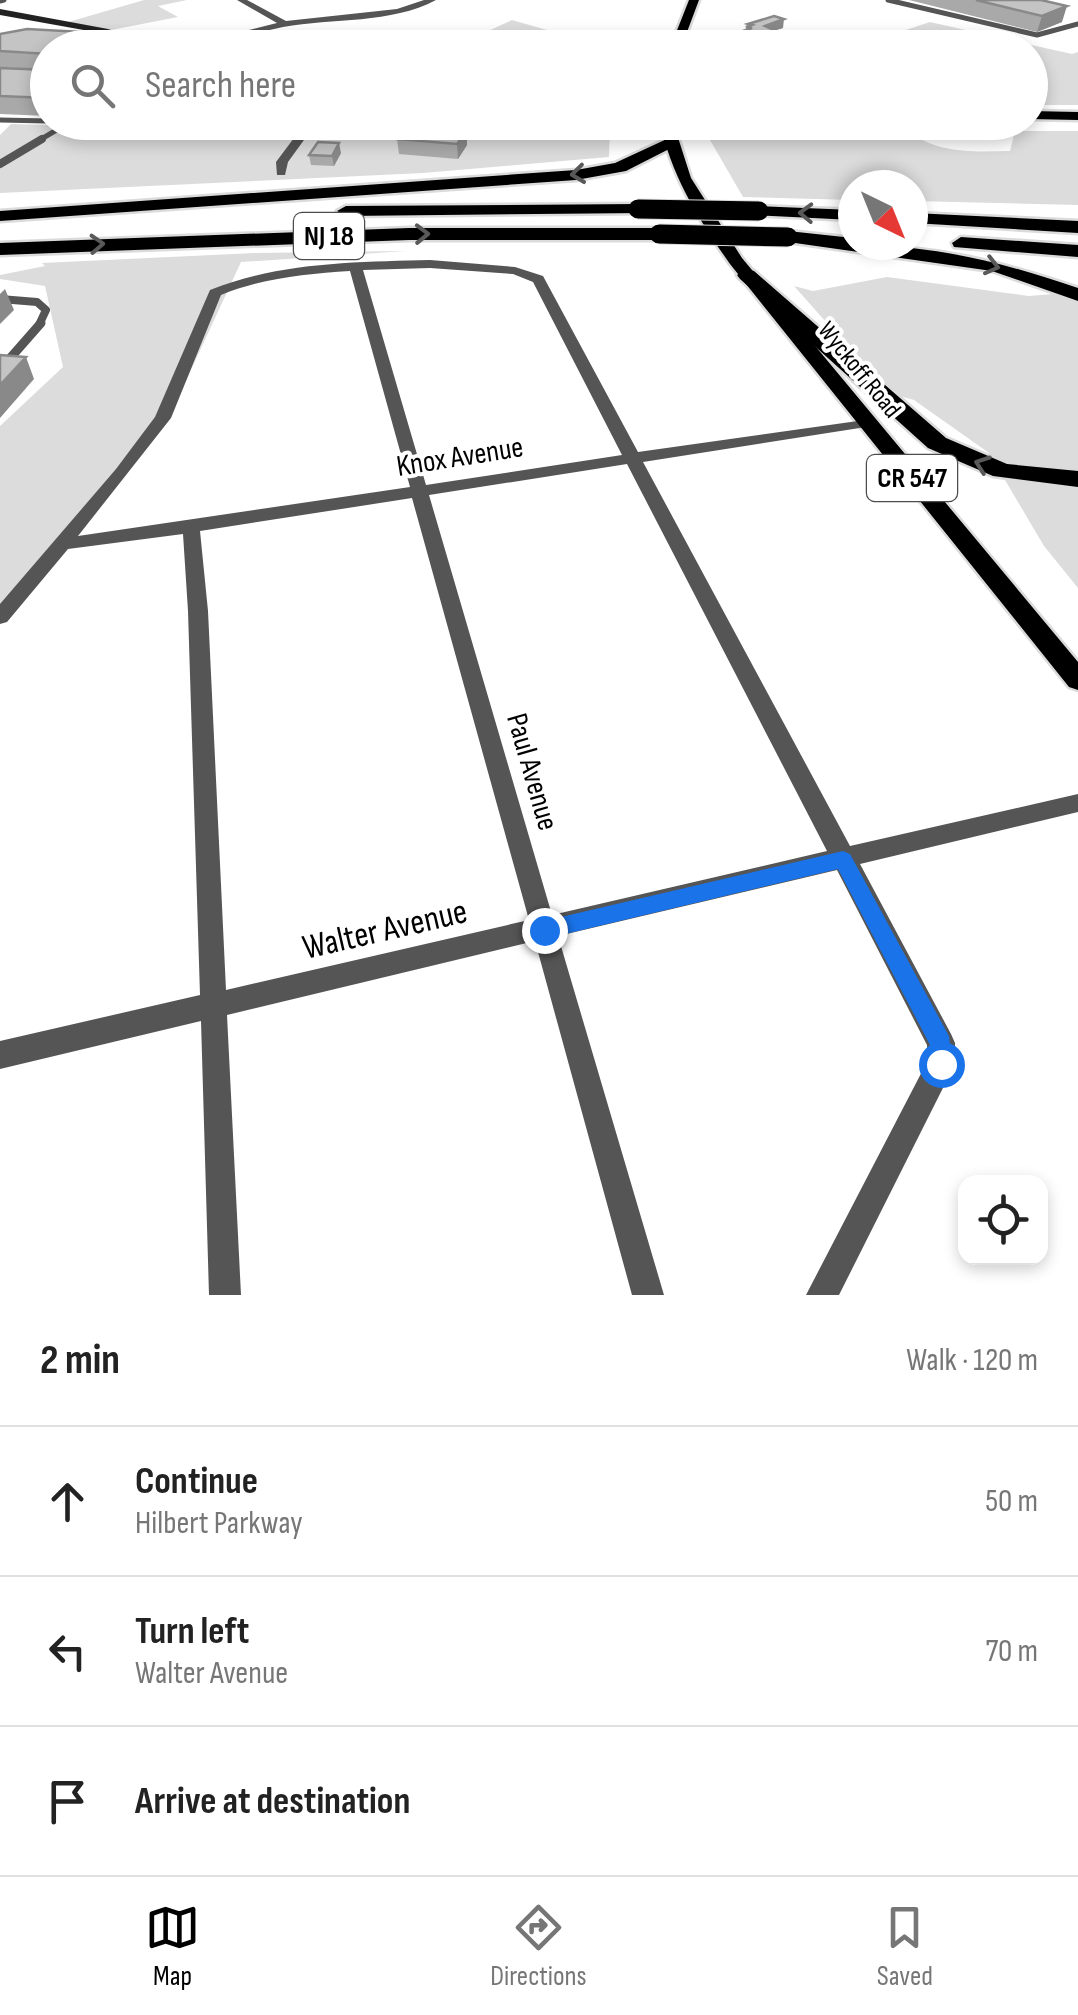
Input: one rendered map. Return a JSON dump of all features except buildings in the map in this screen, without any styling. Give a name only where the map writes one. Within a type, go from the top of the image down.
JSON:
[{"type":"highway","points":[[0,220],[576,175],[620,167],[669,143]]},
{"type":"highway","name":"NJ 18","points":[[0,220],[354,210],[638,209],[838,214]]},
{"type":"highway","points":[[928,219],[1078,227]]},
{"type":"highway","name":"NJ 18","points":[[0,248],[391,234],[659,234],[838,241]]},
{"type":"highway","points":[[928,243],[1078,251]]},
{"type":"highway","points":[[928,253],[996,266],[1078,294]]},
{"type":"highway","points":[[746,274],[938,443],[1002,471],[1078,480]]},
{"type":"main road","points":[[682,30],[694,0]]},
{"type":"main road","points":[[1048,115],[1078,116]]},
{"type":"main road","name":"Wyckoff Road","points":[[669,140],[707,221],[746,274],[1078,680]]},
{"type":"street","points":[[241,0],[285,24]]},
{"type":"street","points":[[259,30],[398,11],[432,0]]},
{"type":"street","points":[[0,12],[97,30]]},
{"type":"street","points":[[0,20],[14,15]]},
{"type":"street","points":[[281,173],[282,162],[299,140]]},
{"type":"street","points":[[0,617],[163,418],[215,293],[253,278],[355,266],[528,272],[538,279],[941,1044],[941,1064],[822,1295]]},
{"type":"street","name":"Paul Avenue","points":[[355,266],[648,1295]]},
{"type":"street","name":"Knox Avenue","points":[[63,543],[191,527],[866,422]]},
{"type":"street","points":[[191,527],[198,611],[225,1295]]},
{"type":"street","name":"Walter Avenue","points":[[0,1055],[1078,803]]},
{"type":"lane","points":[[888,0],[1015,30]]},
{"type":"lane","points":[[1070,16],[1078,21]]},
{"type":"lane","points":[[1048,31],[1078,21]]},
{"type":"lane","points":[[0,120],[30,121]]},
{"type":"lane","points":[[0,164],[40,140]]},
{"type":"lane","points":[[0,299],[36,302],[46,310],[45,318],[6,364]]},
{"type":"shaded area","points":[[144,0],[187,0],[158,6],[178,17],[111,30],[65,23]]},
{"type":"shaded area","points":[[512,20],[547,30],[490,30]]},
{"type":"shaded area","points":[[930,22],[966,30],[906,30]]},
{"type":"shaded area","points":[[1048,49],[1078,52],[1078,105],[1048,105]]},
{"type":"shaded area","points":[[11,124],[30,125],[30,140],[610,140],[609,157],[423,173],[0,193],[0,135]]},
{"type":"shaded area","points":[[1048,131],[1078,131],[1078,205],[928,201],[928,170],[838,170],[838,200],[743,197],[710,140],[923,140],[954,150],[1010,151],[1013,140],[1048,140]]},
{"type":"shaded area","points":[[406,251],[241,262],[178,398],[0,616],[0,426],[63,367],[45,286],[0,279],[0,275],[45,266],[42,263]]},
{"type":"shaded area","points":[[887,277],[1029,296],[1078,292],[1078,588],[1044,546],[989,453],[914,400],[889,393],[794,286],[813,291]]},
{"type":"route","points":[[544,930],[843,860],[941,1044],[941,1064]]}]
